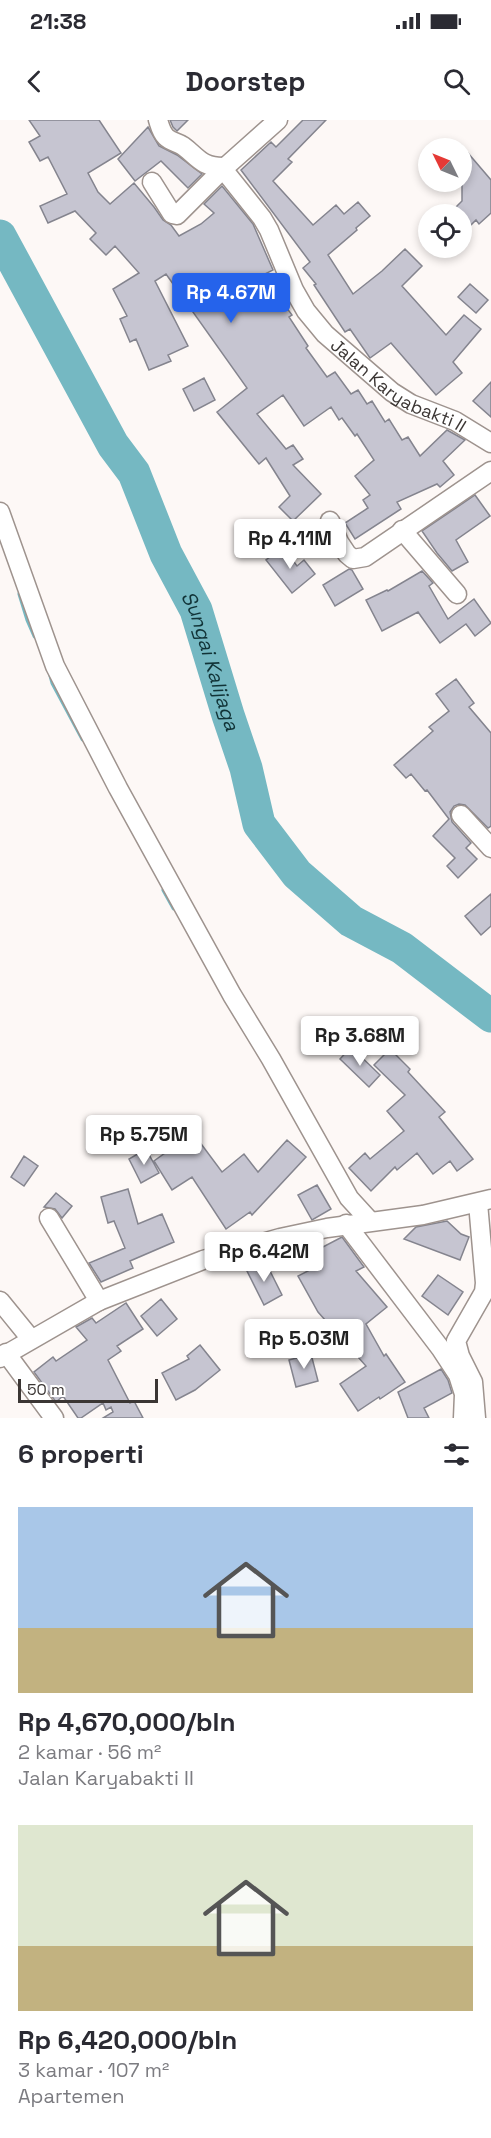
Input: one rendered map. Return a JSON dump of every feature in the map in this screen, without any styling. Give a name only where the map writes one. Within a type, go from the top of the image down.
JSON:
[{"type":"street","points":[[158,120],[166,137],[181,144],[200,162],[212,167],[223,168]]},
{"type":"street","points":[[152,182],[172,214],[177,215],[223,168],[278,120]]},
{"type":"street","name":"Jalan Karyabakti II","points":[[223,168],[262,218],[294,290],[306,311],[324,334],[392,392],[411,404],[455,421],[491,443]]},
{"type":"street","points":[[330,521],[347,554],[353,558],[365,557],[491,471]]},
{"type":"street","points":[[0,512],[55,666],[118,788],[232,994],[272,1059],[349,1198],[359,1222],[458,1375],[464,1394],[463,1418]]},
{"type":"street","points":[[402,530],[457,594]]},
{"type":"street","points":[[461,815],[491,848]]},
{"type":"street","points":[[54,1418],[3,1355],[99,1301],[204,1260],[280,1238],[359,1222],[423,1215],[484,1201],[484,1292],[456,1341],[460,1356],[473,1382],[476,1418]]},
{"type":"street","points":[[49,1218],[99,1301]]},
{"type":"street","points":[[0,1301],[31,1339]]},
{"type":"building","points":[[29,120],[99,120],[121,153],[88,173],[98,192],[110,204],[134,183],[163,220],[171,225],[179,236],[201,224],[214,213],[204,204],[222,186],[253,224],[273,270],[259,277],[275,304],[281,300],[292,315],[289,317],[308,346],[306,348],[327,377],[335,372],[351,394],[358,390],[367,404],[372,401],[385,422],[389,419],[402,440],[408,437],[420,456],[447,430],[465,440],[443,461],[454,475],[440,487],[437,484],[397,502],[401,509],[355,539],[345,523],[368,508],[363,500],[370,495],[355,476],[374,460],[357,434],[355,436],[342,418],[339,420],[331,407],[304,426],[283,395],[257,414],[286,449],[293,445],[303,459],[293,465],[321,494],[293,521],[279,507],[290,496],[266,458],[259,464],[217,412],[247,388],[166,274],[155,281],[188,346],[168,355],[171,361],[149,370],[136,339],[130,342],[120,319],[127,316],[113,289],[139,273],[115,246],[106,255],[90,239],[96,233],[75,211],[48,223],[40,206],[67,194],[48,157],[40,161],[29,142],[40,136]]},
{"type":"building","points":[[170,120],[188,120],[177,131]]},
{"type":"building","points":[[303,120],[326,120],[288,159],[292,162],[273,181],[313,225],[336,205],[344,214],[358,202],[370,216],[328,255],[353,294],[405,249],[422,266],[402,286],[446,335],[464,315],[481,329],[453,362],[462,373],[436,395],[391,343],[370,358],[350,329],[345,332],[314,285],[316,284],[303,268],[310,262],[241,170],[271,142],[276,147]]},
{"type":"building","points":[[148,127],[159,146],[177,155],[202,174],[188,188],[161,161],[135,181],[118,159]]},
{"type":"building","points":[[472,158],[491,180],[491,213],[479,224],[476,220],[472,224],[472,204],[459,204],[462,201],[462,192],[472,192]]},
{"type":"building","points":[[470,284],[488,300],[476,313],[458,297]]},
{"type":"building","points":[[204,378],[215,400],[194,411],[183,389]]},
{"type":"building","points":[[491,382],[491,417],[473,401]]},
{"type":"building","points":[[475,495],[490,516],[456,540],[468,562],[452,571],[422,531]]},
{"type":"building","points":[[283,547],[297,566],[304,560],[315,574],[292,593],[266,560]]},
{"type":"building","points":[[349,569],[352,570],[363,589],[335,606],[323,585]]},
{"type":"building","points":[[422,571],[433,583],[429,586],[448,619],[474,599],[491,623],[475,636],[466,624],[440,643],[418,612],[382,631],[366,600],[388,591]]},
{"type":"building","points":[[456,679],[474,703],[469,707],[491,733],[491,826],[488,828],[465,805],[454,806],[450,812],[452,822],[471,843],[466,848],[477,859],[458,878],[447,866],[455,858],[433,836],[449,819],[427,790],[425,791],[411,774],[406,778],[394,765],[433,731],[429,727],[449,711],[436,694]]},
{"type":"building","points":[[491,894],[491,926],[481,935],[465,916]]},
{"type":"building","points":[[351,1047],[380,1075],[369,1087],[340,1059]]},
{"type":"building","points":[[390,1049],[410,1069],[408,1072],[445,1112],[439,1117],[473,1159],[457,1171],[450,1161],[433,1174],[417,1153],[397,1170],[395,1167],[371,1191],[349,1168],[365,1153],[370,1159],[404,1131],[387,1111],[405,1095],[374,1065]]},
{"type":"building","points":[[193,1133],[222,1172],[244,1154],[258,1172],[287,1140],[306,1157],[252,1215],[250,1212],[226,1229],[192,1177],[172,1190],[154,1161]]},
{"type":"building","points":[[146,1149],[159,1173],[141,1183],[129,1159]]},
{"type":"building","points":[[24,1156],[38,1166],[24,1186],[11,1177]]},
{"type":"building","points":[[317,1185],[331,1209],[312,1220],[298,1195]]},
{"type":"building","points":[[128,1189],[138,1224],[162,1214],[174,1242],[130,1261],[133,1268],[101,1282],[89,1263],[125,1248],[114,1221],[108,1223],[101,1197]]},
{"type":"building","points":[[56,1193],[72,1206],[62,1218],[55,1209],[44,1207]]},
{"type":"building","points":[[447,1221],[461,1234],[469,1237],[460,1260],[404,1239],[416,1227]]},
{"type":"building","points":[[342,1237],[364,1267],[356,1271],[387,1307],[366,1324],[384,1356],[386,1354],[405,1382],[358,1411],[340,1384],[366,1366],[318,1312],[298,1276],[308,1271],[296,1246],[320,1241],[323,1247]]},
{"type":"building","points":[[265,1261],[282,1295],[264,1305],[247,1271]]},
{"type":"building","points":[[438,1275],[463,1292],[448,1315],[422,1296]]},
{"type":"building","points":[[161,1299],[177,1319],[157,1336],[141,1316]]},
{"type":"building","points":[[126,1303],[143,1329],[117,1346],[121,1351],[108,1360],[130,1403],[134,1401],[143,1418],[103,1418],[113,1412],[111,1407],[106,1410],[103,1403],[78,1418],[63,1396],[56,1402],[34,1372],[53,1357],[56,1361],[87,1340],[76,1327],[92,1318],[96,1323]]},
{"type":"building","points":[[200,1345],[220,1370],[195,1390],[176,1400],[162,1373],[189,1359],[187,1356]]},
{"type":"building","points":[[311,1354],[318,1381],[296,1387],[289,1360]]},
{"type":"building","points":[[441,1369],[452,1393],[424,1408],[429,1418],[408,1418],[398,1392]]},
{"type":"waterway","name":"Sungai Kalijaga","points":[[0,236],[113,445],[134,473],[166,554],[196,610],[246,768],[259,824],[297,874],[351,921],[402,948],[491,1016]]},
{"type":"waterway","points":[[20,594],[35,636]]},
{"type":"waterway","points":[[50,672],[53,683],[83,739]]},
{"type":"waterway","points":[[164,890],[174,908]]}]
